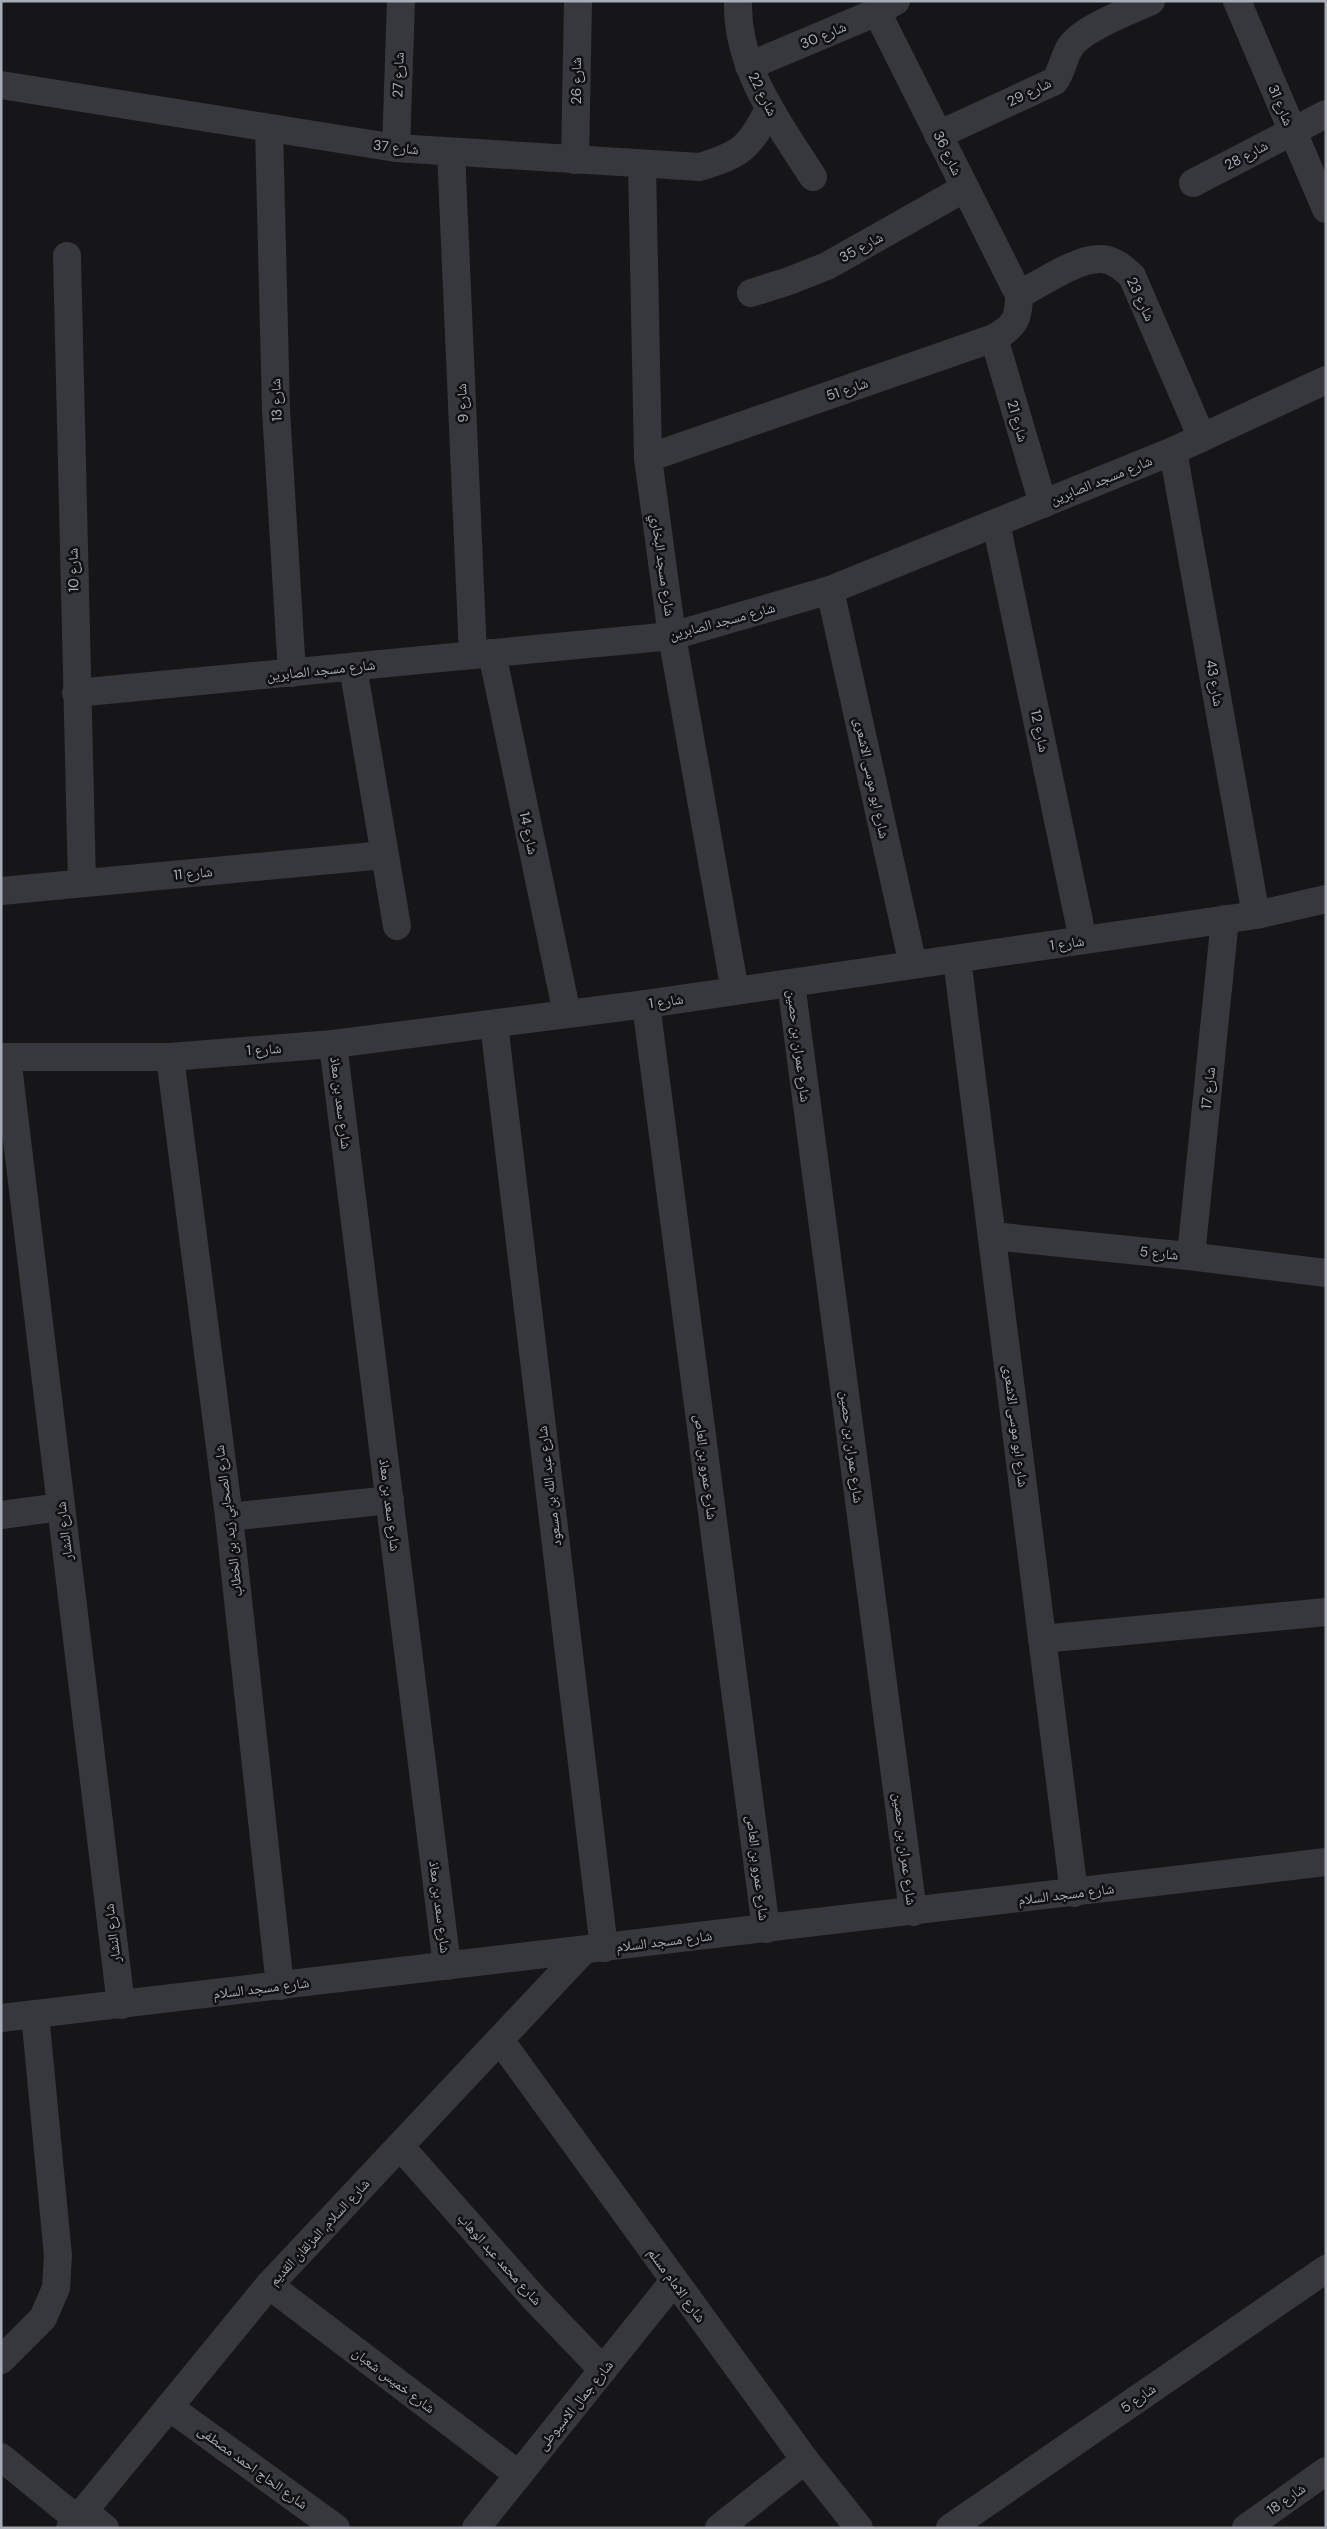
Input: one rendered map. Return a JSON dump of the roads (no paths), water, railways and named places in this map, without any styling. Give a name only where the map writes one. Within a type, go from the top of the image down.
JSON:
[{"type":"street","name":"شارع 27","points":[[396,148],[401,1]]},
{"type":"street","name":"شارع 26","points":[[575,160],[578,1]]},
{"type":"street","name":"شارع 22","points":[[738,1],[737,18],[749,66],[770,109],[813,178]]},
{"type":"street","name":"شارع 29","points":[[938,134],[1055,81],[1064,64],[1068,49],[1078,37],[1151,1]]},
{"type":"street","name":"شارع 31","points":[[1237,1],[1326,209]]},
{"type":"street","name":"شارع 30","points":[[749,66],[886,6]]},
{"type":"street","name":"شارع 36","points":[[886,6],[938,134],[1019,295]]},
{"type":"street","name":"شارع 37","points":[[1,85],[396,148],[642,165],[700,167],[730,158],[754,137],[770,109]]},
{"type":"street","name":"شارع 28","points":[[1193,183],[1326,114]]},
{"type":"street","name":"شارع 13","points":[[269,128],[276,410],[292,673]]},
{"type":"street","name":"شارع 9","points":[[451,152],[482,654]]},
{"type":"street","name":"شارع مسجد البخاري","points":[[642,165],[648,458],[672,636],[735,991]]},
{"type":"street","name":"شارع 35","points":[[751,293],[827,266],[965,188]]},
{"type":"street","name":"شارع 10","points":[[67,256],[82,883]]},
{"type":"street","name":"شارع 23","points":[[1019,295],[1084,260],[1102,259],[1119,264],[1132,276],[1202,438]]},
{"type":"street","name":"شارع 51","points":[[648,458],[994,338],[1010,329],[1019,313],[1019,295]]},
{"type":"street","name":"شارع 21","points":[[994,338],[1043,504]]},
{"type":"street","name":"شارع مسجد الصابرين","points":[[76,693],[672,636],[830,590],[1173,451],[1326,380]]},
{"type":"street","name":"شارع 43","points":[[1173,451],[1256,915]]},
{"type":"street","name":"شارع 12","points":[[996,522],[1083,940]]},
{"type":"street","name":"شارع ابو موسى الاشعرى","points":[[830,590],[913,965]]},
{"type":"street","name":"شارع 14","points":[[482,654],[567,1014]]},
{"type":"street","points":[[353,667],[397,926]]},
{"type":"street","name":"شارع 11","points":[[1,891],[384,855]]},
{"type":"street","name":"شارع 1","points":[[4,1057],[170,1056],[333,1044],[646,1004],[791,983],[1256,915],[1326,899]]},
{"type":"street","name":"شارع 17","points":[[1191,1256],[1225,919]]},
{"type":"street","name":"شارع ابو موسى الاشعرى","points":[[957,958],[1074,1893]]},
{"type":"street","name":"شارع عمران بن حصين","points":[[791,983],[913,1912]]},
{"type":"street","name":"شارع عمرو بن العاص","points":[[646,1004],[766,1929]]},
{"type":"street","name":"شارع عبد الله بن مسعود","points":[[494,1024],[594,1949]]},
{"type":"street","name":"شارع سعد بن معاذ","points":[[333,1044],[447,1966]]},
{"type":"street","name":"شارع الصحابي زيد بن الخطاب","points":[[170,1056],[229,1516],[280,1986]]},
{"type":"street","name":"شارع النشار","points":[[4,1057],[121,2004]]},
{"type":"street","name":"شارع 5","points":[[992,1236],[1191,1256],[1326,1273]]},
{"type":"street","points":[[229,1516],[390,1500]]},
{"type":"street","points":[[1,1515],[61,1507]]},
{"type":"street","points":[[1042,1639],[1326,1612]]},
{"type":"street","name":"شارع مسجد السلام","points":[[1,2018],[1326,1862]]},
{"type":"street","name":"شارع السلام, المزلقان القديم","points":[[77,2519],[269,2285],[500,2040],[594,1949]]},
{"type":"street","points":[[1,2360],[43,2318],[56,2288],[58,2256],[35,2014]]},
{"type":"street","name":"شارع الامام مسلم","points":[[500,2040],[805,2460],[859,2528]]},
{"type":"street","name":"شارع محمد عبد الوهاب","points":[[400,2146],[534,2297],[603,2370]]},
{"type":"street","name":"شارع 5","points":[[950,2528],[1326,2269]]},
{"type":"street","name":"شارع جمال الاسيوطى","points":[[476,2528],[674,2281]]},
{"type":"street","name":"شارع خميس شعبان","points":[[269,2285],[519,2475]]},
{"type":"street","name":"شارع الحاج احمد مصطفى","points":[[169,2407],[336,2528]]},
{"type":"street","points":[[1,2457],[77,2519],[105,2528]]},
{"type":"street","points":[[719,2528],[805,2460]]},
{"type":"street","name":"شارع 18","points":[[1246,2528],[1326,2471]]}]
